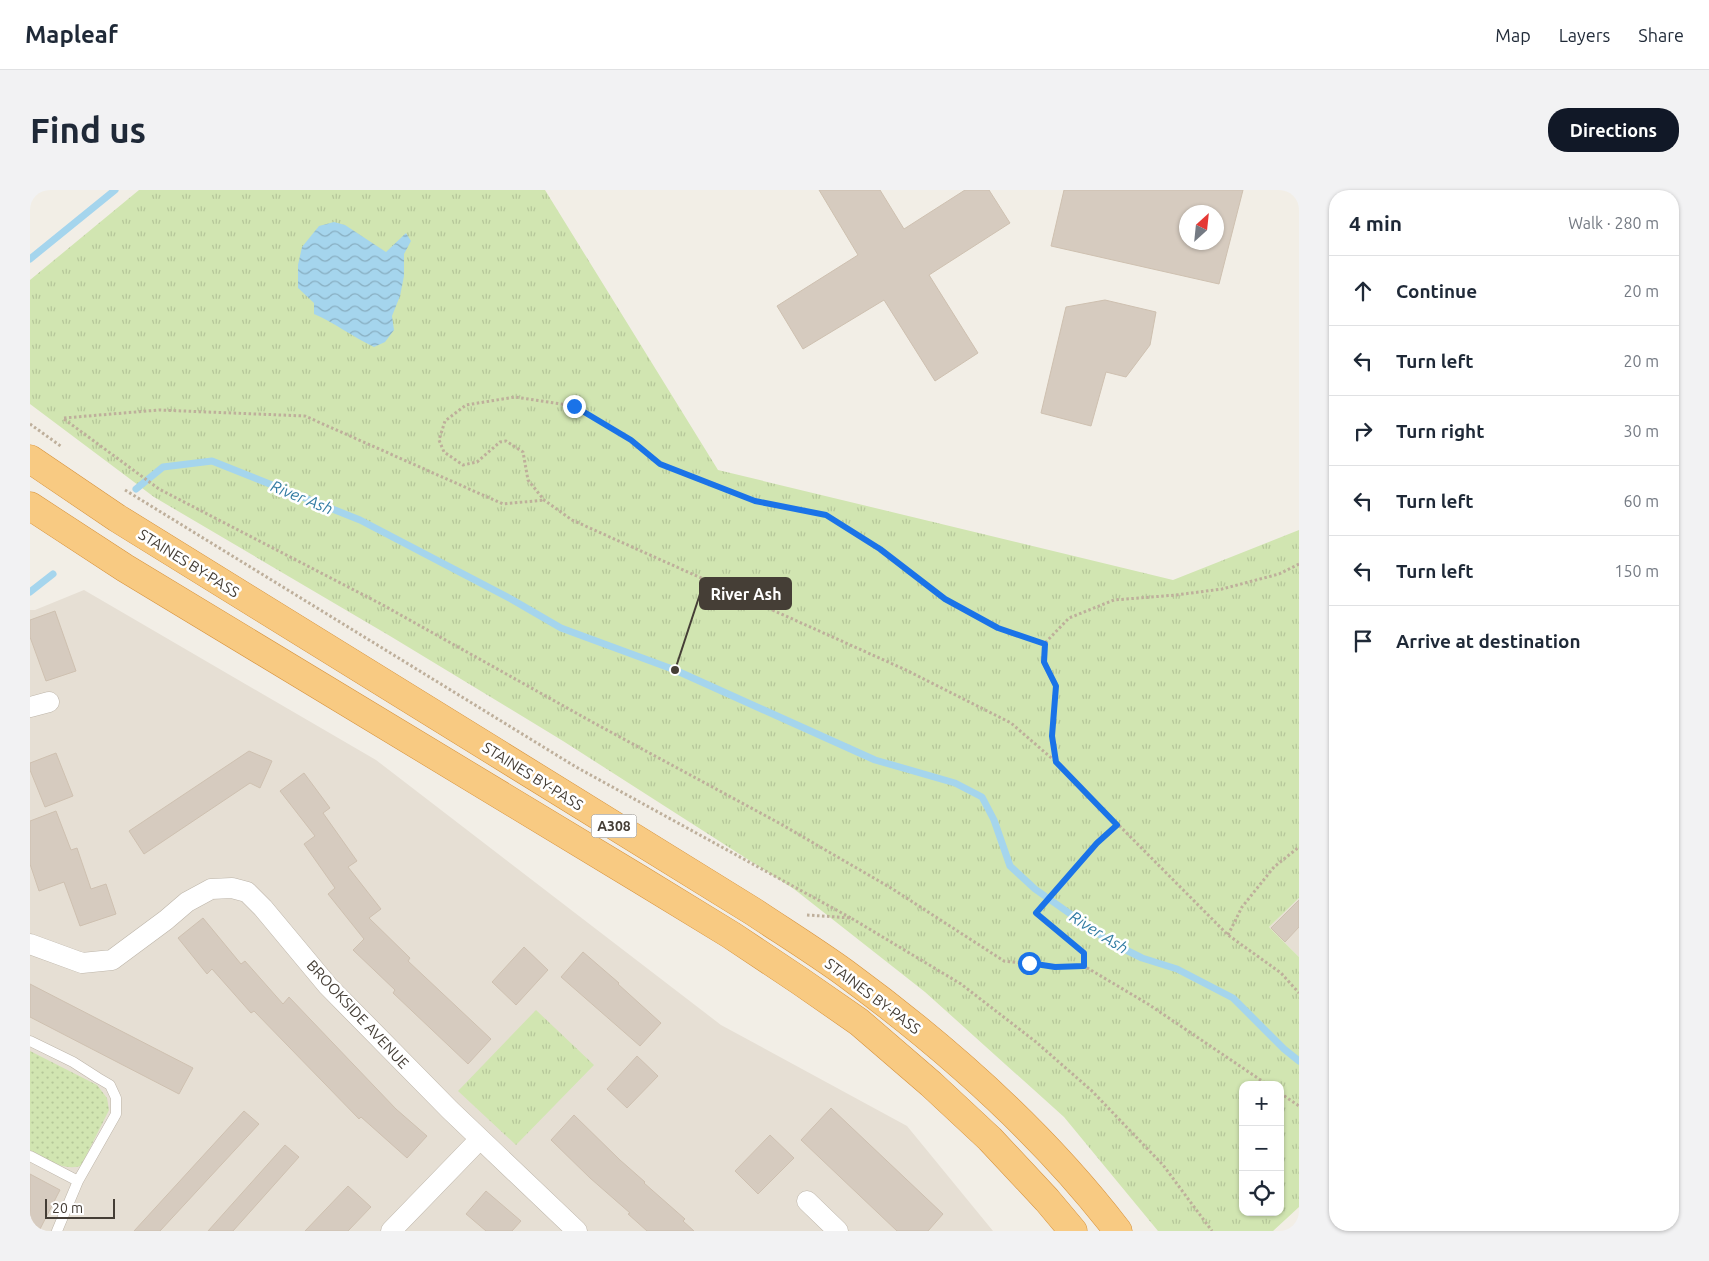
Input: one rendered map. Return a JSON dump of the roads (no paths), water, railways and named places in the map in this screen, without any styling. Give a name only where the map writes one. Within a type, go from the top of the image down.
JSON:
[{"type":"highway","name":"STAINES BY-PASS","points":[[30,459],[117,518],[754,912],[845,973],[940,1047],[1009,1110],[1088,1192],[1118,1231]]},
{"type":"highway","name":"STAINES BY-PASS","points":[[30,506],[125,568],[219,623],[731,935],[859,1022],[931,1084],[990,1139],[1073,1231]]},
{"type":"street","points":[[30,707],[49,702]]},
{"type":"street","name":"BROOKSIDE AVENUE","points":[[30,944],[82,963],[112,960],[187,902],[211,889],[232,888],[247,892],[328,986],[480,1139],[577,1231]]},
{"type":"street","points":[[391,1231],[480,1139]]},
{"type":"street","points":[[807,1201],[829,1228]]},
{"type":"lane","points":[[30,1042],[90,1072],[110,1085],[114,1092],[117,1106],[116,1114],[78,1181],[57,1231]]},
{"type":"lane","points":[[30,1156],[78,1181]]},
{"type":"water","points":[[334,222],[345,225],[386,252],[406,233],[411,241],[404,254],[404,276],[400,296],[392,316],[394,330],[385,342],[374,347],[314,314],[314,303],[298,288],[298,265],[302,247],[319,226]]},
{"type":"waterway","points":[[30,259],[115,190]]},
{"type":"waterway","name":"River Ash","points":[[136,489],[163,467],[212,461],[360,520],[511,599],[561,628],[675,670],[875,760],[955,783],[982,797],[994,820],[1010,866],[1035,889],[1110,942],[1142,958],[1177,969],[1233,998],[1284,1049],[1299,1061]]},
{"type":"waterway","name":"River Ash","points":[[30,592],[53,574]]},
{"type":"place","name":"River Ash","points":[[675,670]]}]
